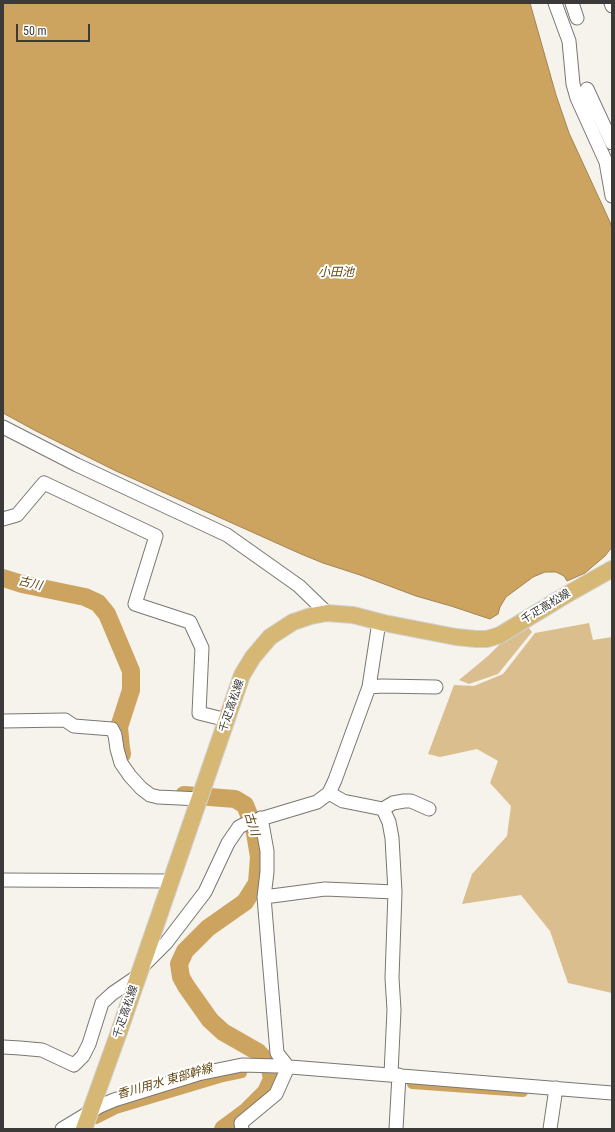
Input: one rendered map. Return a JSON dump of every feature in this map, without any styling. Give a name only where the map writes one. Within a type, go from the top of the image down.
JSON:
[{"type":"main road","name":"千疋高松線","points":[[84,1129],[140,972],[242,675],[253,657],[270,636],[293,622],[327,613],[353,615],[379,622],[456,637],[487,639],[500,635],[559,598],[612,569]]},
{"type":"street","points":[[555,3],[569,41],[572,84],[606,162],[612,196]]},
{"type":"street","points":[[587,89],[612,143]]},
{"type":"street","points":[[3,427],[77,465],[227,535],[299,586],[327,613]]},
{"type":"street","points":[[3,519],[17,515],[44,483],[156,536],[135,604],[190,622],[202,648],[199,713],[227,720]]},
{"type":"street","points":[[3,1047],[42,1050],[74,1065],[84,1056],[102,1003],[140,972],[166,943],[205,892],[228,843],[239,827],[255,820],[317,802],[329,793],[369,687],[379,622]]},
{"type":"street","points":[[369,687],[436,687]]},
{"type":"street","points":[[3,721],[64,720],[74,726],[112,729],[115,735],[121,762],[130,776],[150,795],[158,797],[201,794]]},
{"type":"street","points":[[329,793],[343,801],[383,809],[393,803],[404,801],[411,801],[429,809]]},
{"type":"street","points":[[383,809],[389,822],[392,838],[395,892],[392,978],[396,1129]]},
{"type":"street","points":[[242,1129],[241,1123],[276,1094],[283,1066],[277,1053],[264,896],[267,851],[255,820]]},
{"type":"street","points":[[3,880],[170,881]]},
{"type":"street","points":[[264,896],[325,889],[395,892]]},
{"type":"street","points":[[62,1129],[100,1106],[114,1100],[198,1074],[242,1065],[283,1066],[612,1093]]},
{"type":"street","points":[[550,1129],[556,1088]]},
{"type":"shaded area","points":[[525,623],[532,632],[498,674],[469,684],[459,680],[488,656],[511,633]]},
{"type":"shaded area","points":[[589,623],[593,640],[612,637],[612,993],[568,983],[550,931],[521,895],[462,904],[472,874],[507,836],[511,806],[490,783],[498,761],[477,749],[440,757],[428,754],[454,685],[474,686],[503,674],[535,633]]},
{"type":"water","name":"小田池","points":[[3,3],[530,3],[556,95],[569,133],[612,229],[612,547],[605,556],[585,573],[567,581],[564,576],[556,572],[545,572],[533,577],[506,597],[498,614],[490,619],[416,596],[301,554],[116,471],[3,413]]},
{"type":"waterway","name":"古川","points":[[3,578],[22,584],[85,597],[98,603],[107,614],[131,671],[131,690],[119,727],[122,754]]},
{"type":"waterway","name":"古川","points":[[184,795],[235,799],[245,805],[254,827],[259,857],[257,883],[245,902],[208,928],[185,951],[179,964],[181,977],[210,1020],[223,1032],[258,1052],[269,1064],[272,1079],[266,1092],[246,1112],[223,1129]]},
{"type":"waterway","name":"香川用水 東部幹線","points":[[96,1119],[116,1109],[223,1077],[242,1073]]},
{"type":"waterway","name":"香川用水 東部幹線","points":[[412,1084],[523,1092]]}]
